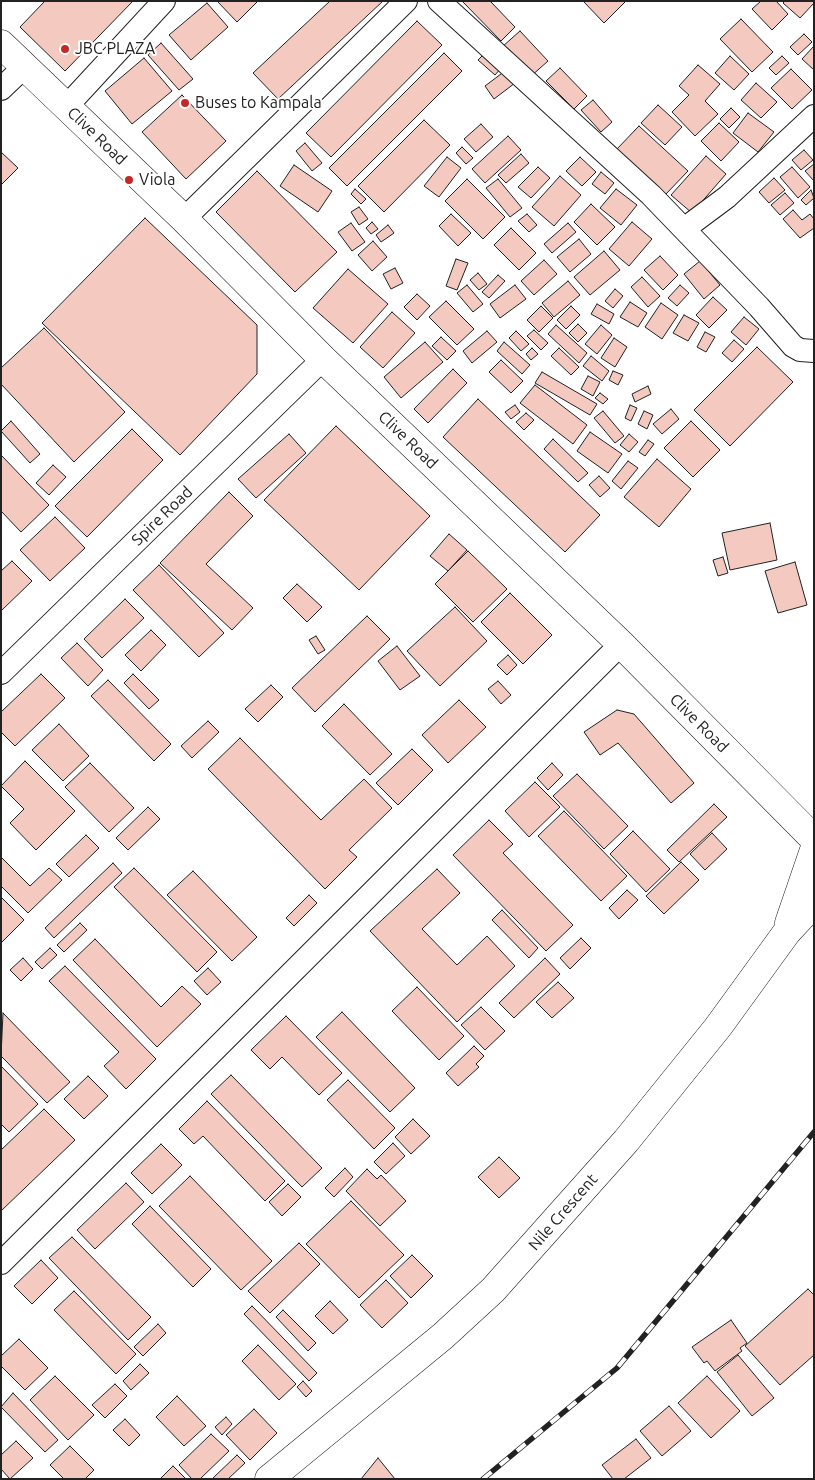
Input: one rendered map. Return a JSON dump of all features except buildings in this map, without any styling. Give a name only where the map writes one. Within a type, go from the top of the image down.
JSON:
[{"type":"street","points":[[66,107],[164,1]]},
{"type":"street","points":[[184,219],[406,1]]},
{"type":"street","points":[[439,1],[651,195],[793,346],[800,350],[814,350]]},
{"type":"street","name":"Clive Road","points":[[1,44],[184,219],[323,359],[620,644],[814,839]]},
{"type":"street","points":[[1,89],[24,67]]},
{"type":"street","points":[[684,229],[727,197],[814,116]]},
{"type":"street","name":"Spire Road","points":[[1,673],[323,359]]},
{"type":"street","points":[[1,1263],[620,644]]},
{"type":"street","points":[[787,932],[814,850]]},
{"type":"street","name":"Nile Crescent","points":[[269,1479],[443,1336],[493,1290],[626,1141],[718,1027],[787,932],[814,903]]},
{"type":"railway","points":[[483,1479],[617,1368],[814,1132]]},
{"type":"place","name":"JBC PLAZA","points":[[65,49]]},
{"type":"place","name":"Buses to Kampala","points":[[185,103]]},
{"type":"place","name":"Viola","points":[[129,180]]}]
